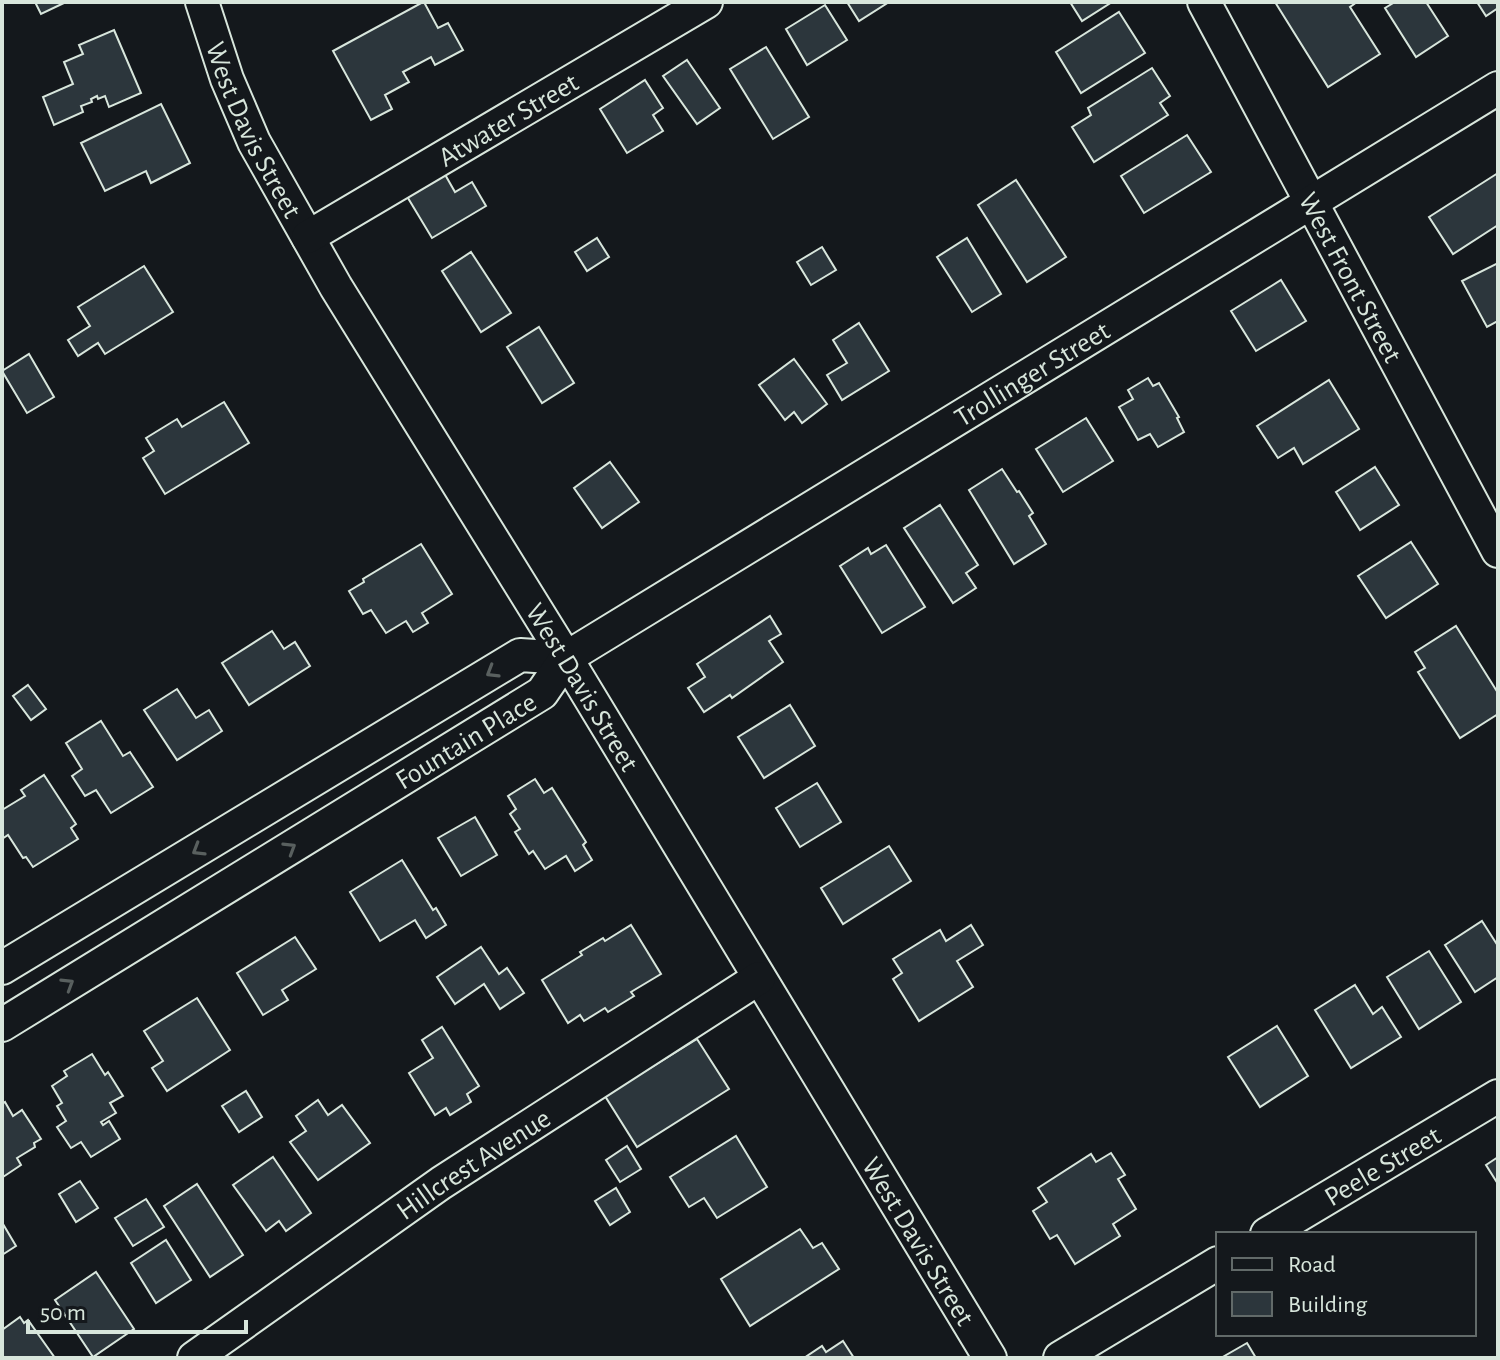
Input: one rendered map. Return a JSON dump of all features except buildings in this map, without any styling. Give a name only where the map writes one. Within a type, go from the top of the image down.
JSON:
[{"type":"street","name":"West Davis Street","points":[[202,2],[227,79],[254,142],[336,287],[566,658],[990,1358]]},
{"type":"street","name":"Atwater Street","points":[[308,237],[706,2]]},
{"type":"street","name":"West Front Street","points":[[1204,2],[1498,551]]},
{"type":"street","name":"Trollinger Street","points":[[566,658],[1498,88]]},
{"type":"street","name":"Fountain Place","points":[[2,968],[520,655],[566,658]]},
{"type":"street","name":"Fountain Place","points":[[2,1025],[542,693],[566,658]]},
{"type":"street","name":"Hillcrest Avenue","points":[[194,1358],[441,1183],[759,978]]},
{"type":"street","name":"Peele Street","points":[[1270,1232],[1498,1096]]},
{"type":"street","points":[[1060,1358],[1216,1264]]}]
